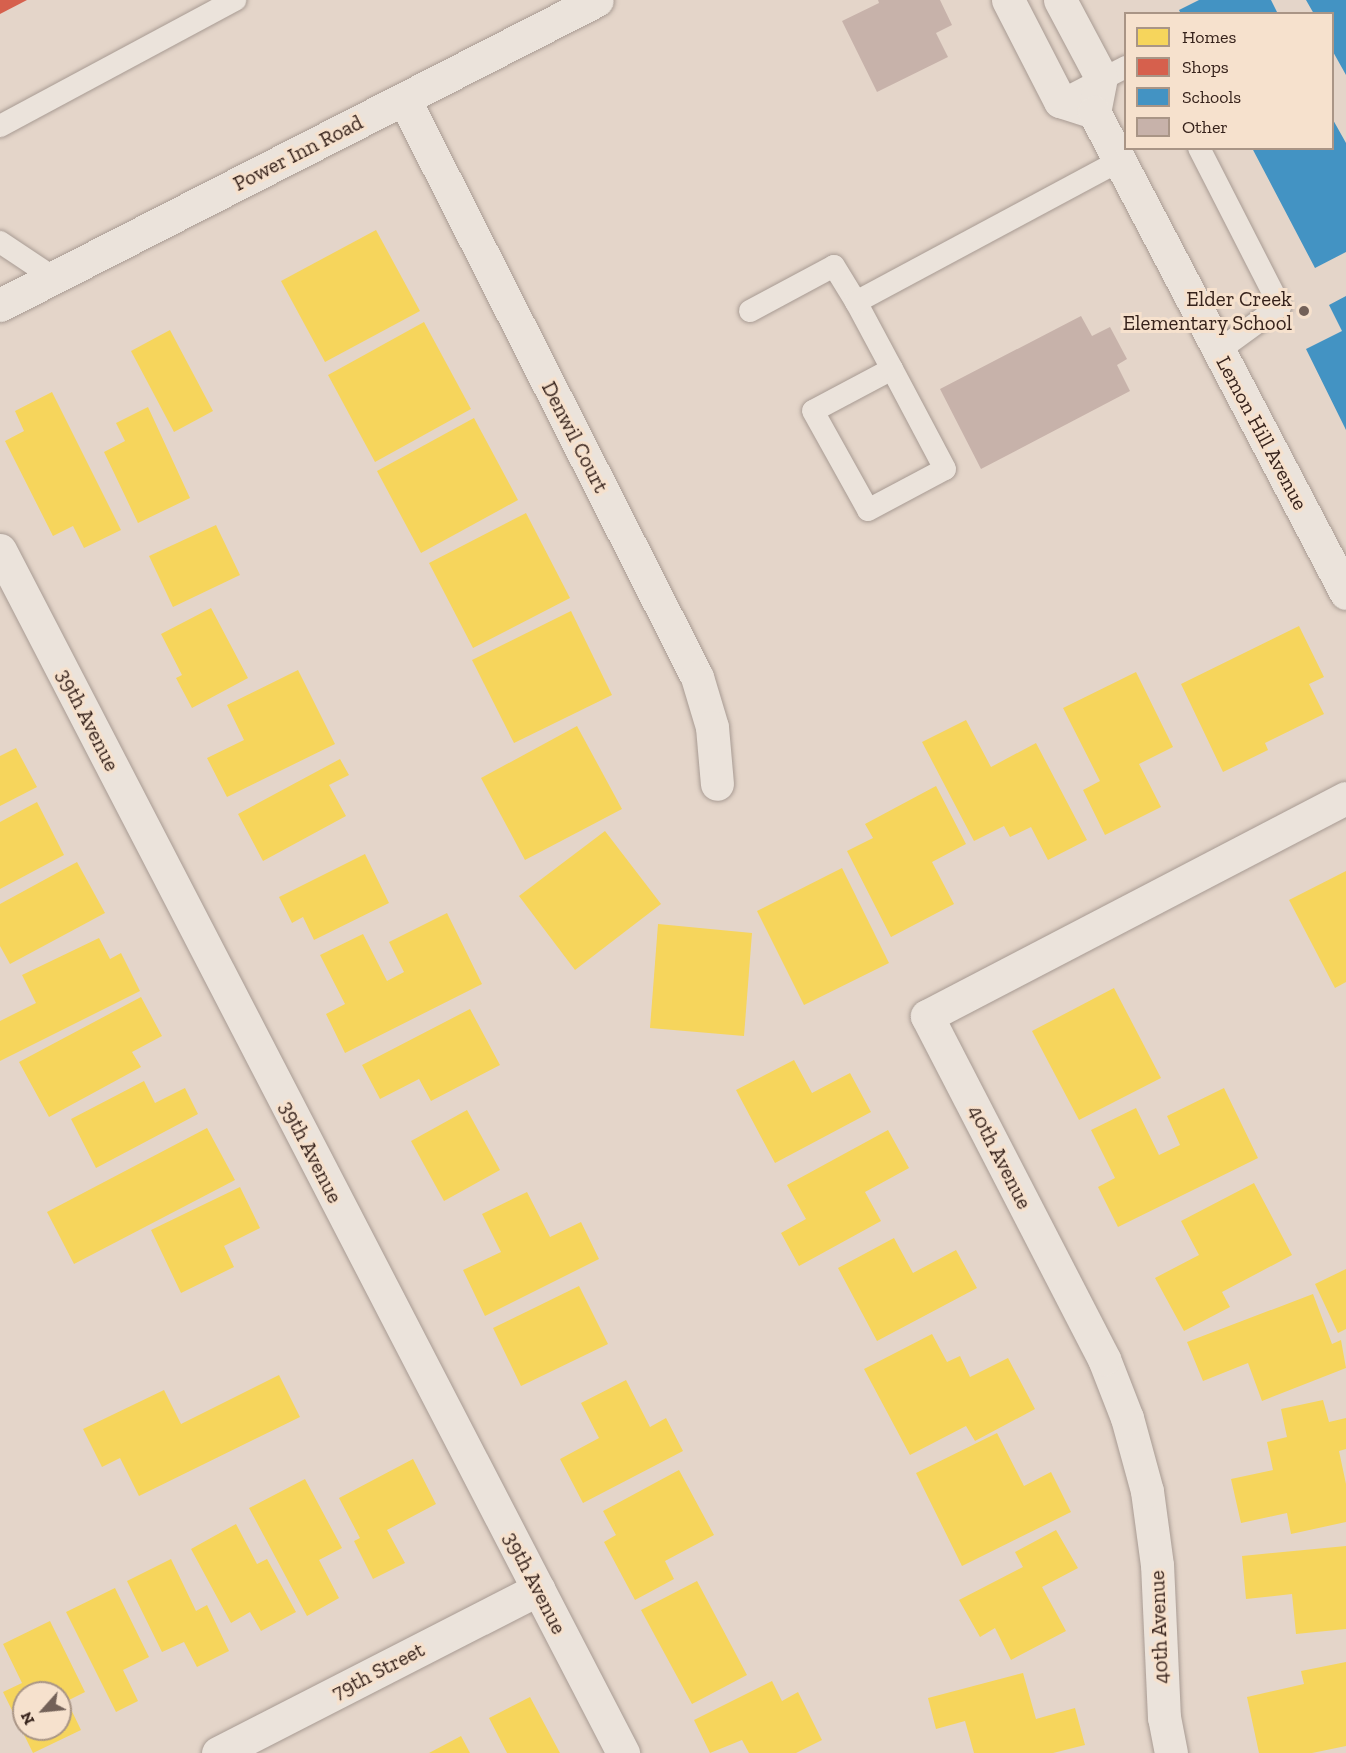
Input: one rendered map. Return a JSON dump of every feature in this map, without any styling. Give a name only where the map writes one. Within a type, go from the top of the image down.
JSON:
[{"type":"street","points":[[1008,0],[1060,101],[1094,112],[1113,72],[1059,0]]},
{"type":"street","name":"Power Inn Road","points":[[0,305],[594,1]]},
{"type":"street","name":"Denwil Court","points":[[404,99],[697,677],[712,727],[717,784]]},
{"type":"street","name":"Lemon Hill Avenue","points":[[1094,112],[1346,594]]},
{"type":"street","name":"39th Avenue","points":[[0,550],[623,1753]]},
{"type":"street","name":"40th Avenue","points":[[1171,1753],[1164,1718],[1157,1565],[1147,1491],[1127,1418],[1104,1359],[927,1016],[1346,798]]},
{"type":"street","name":"79th Street","points":[[218,1753],[538,1589]]},
{"type":"lane","points":[[0,126],[235,0]]},
{"type":"lane","points":[[1060,101],[1113,72]]},
{"type":"lane","points":[[1200,150],[1280,306],[1218,351]]},
{"type":"lane","points":[[856,302],[1119,161]]},
{"type":"lane","points":[[0,242],[54,278]]},
{"type":"lane","points":[[750,311],[834,266],[856,302],[892,369],[945,469],[868,510],[813,411],[892,369]]},
{"type":"building: Homes","points":[[376,230],[420,311],[325,362],[281,281]]},
{"type":"building: Homes","points":[[424,322],[471,409],[375,462],[328,375]]},
{"type":"building: Homes","points":[[170,330],[213,411],[174,432],[131,351]]},
{"type":"building: Homes","points":[[52,392],[121,530],[84,548],[73,526],[53,536],[5,441],[24,431],[15,411]]},
{"type":"building: Homes","points":[[148,407],[190,498],[138,523],[104,452],[125,441],[116,423]]},
{"type":"building: Homes","points":[[474,418],[518,500],[421,553],[377,471]]},
{"type":"building: Homes","points":[[526,513],[570,598],[473,648],[429,563]]},
{"type":"building: Homes","points":[[216,525],[240,575],[173,607],[149,556]]},
{"type":"building: Homes","points":[[211,608],[248,678],[192,708],[176,678],[182,675],[161,634]]},
{"type":"building: Homes","points":[[571,611],[612,695],[514,743],[472,660]]},
{"type":"building: Homes","points":[[1299,626],[1324,677],[1309,684],[1324,714],[1265,743],[1268,750],[1223,772],[1181,684]]},
{"type":"building: Homes","points":[[298,670],[335,744],[227,797],[207,758],[244,740],[227,705]]},
{"type":"building: Homes","points":[[1136,672],[1173,747],[1139,764],[1161,807],[1105,835],[1083,790],[1100,781],[1063,708]]},
{"type":"building: Homes","points":[[966,720],[991,767],[1036,743],[1087,840],[1048,860],[1031,827],[1010,837],[1004,826],[974,841],[922,742]]},
{"type":"building: Homes","points":[[577,726],[622,809],[525,860],[481,778]]},
{"type":"building: Homes","points":[[16,748],[37,787],[0,806],[0,756]]},
{"type":"building: Homes","points":[[340,759],[349,775],[329,785],[346,816],[263,861],[238,814]]},
{"type":"building: Homes","points":[[936,786],[966,844],[932,862],[954,904],[891,937],[847,851],[873,838],[865,824]]},
{"type":"building: Homes","points":[[37,802],[64,855],[0,889],[0,822]]},
{"type":"building: Homes","points":[[605,831],[661,904],[575,970],[519,896]]},
{"type":"building: Homes","points":[[365,854],[389,903],[314,940],[303,917],[292,923],[279,897]]},
{"type":"building: Homes","points":[[77,862],[105,913],[10,964],[0,946],[0,904]]},
{"type":"building: Homes","points":[[842,868],[889,963],[804,1005],[757,911]]},
{"type":"building: Homes","points":[[1346,871],[1346,982],[1335,988],[1289,900]]},
{"type":"building: Homes","points":[[447,913],[482,984],[345,1053],[326,1014],[345,1004],[320,955],[363,934],[387,981],[404,972],[389,942]]},
{"type":"building: Homes","points":[[658,924],[752,933],[744,1036],[650,1028]]},
{"type":"building: Homes","points":[[99,938],[110,959],[121,953],[140,991],[0,1061],[0,1021],[36,1003],[22,975]]},
{"type":"building: Homes","points":[[1114,988],[1161,1078],[1079,1120],[1032,1031]]},
{"type":"building: Homes","points":[[141,997],[162,1036],[132,1052],[141,1067],[49,1117],[19,1062]]},
{"type":"building: Homes","points":[[470,1009],[500,1065],[431,1101],[419,1079],[380,1099],[362,1065]]},
{"type":"building: Homes","points":[[794,1060],[812,1093],[850,1073],[871,1112],[775,1163],[736,1090]]},
{"type":"building: Homes","points":[[144,1081],[155,1103],[185,1088],[198,1114],[96,1168],[71,1119]]},
{"type":"building: Homes","points":[[1224,1088],[1258,1158],[1118,1227],[1098,1187],[1115,1178],[1091,1130],[1136,1108],[1159,1155],[1180,1145],[1167,1116]]},
{"type":"building: Homes","points":[[467,1110],[500,1170],[444,1201],[411,1141]]},
{"type":"building: Homes","points":[[207,1128],[235,1180],[74,1264],[47,1212]]},
{"type":"building: Homes","points":[[888,1130],[909,1168],[865,1192],[881,1221],[799,1266],[781,1233],[806,1219],[787,1185]]},
{"type":"building: Homes","points":[[1254,1183],[1292,1255],[1222,1292],[1230,1307],[1184,1331],[1155,1278],[1199,1255],[1181,1221]]},
{"type":"building: Homes","points":[[240,1187],[260,1228],[224,1246],[234,1267],[181,1293],[151,1230]]},
{"type":"building: Homes","points":[[527,1192],[550,1237],[581,1222],[599,1259],[485,1316],[463,1270],[501,1252],[482,1214]]},
{"type":"building: Homes","points":[[894,1238],[913,1273],[956,1250],[977,1288],[877,1341],[838,1268]]},
{"type":"building: Homes","points":[[1346,1269],[1346,1329],[1338,1333],[1315,1284]]},
{"type":"building: Homes","points":[[579,1286],[608,1344],[521,1386],[493,1328]]},
{"type":"building: Homes","points":[[1313,1294],[1332,1344],[1341,1340],[1346,1368],[1262,1401],[1248,1363],[1203,1381],[1187,1342]]},
{"type":"building: Homes","points":[[932,1334],[947,1362],[960,1356],[970,1377],[1008,1358],[1035,1409],[975,1441],[966,1426],[910,1455],[864,1369]]},
{"type":"building: Homes","points":[[279,1375],[300,1417],[139,1496],[120,1458],[102,1467],[83,1429],[164,1390],[181,1424]]},
{"type":"building: Homes","points":[[626,1380],[650,1427],[666,1418],[683,1451],[583,1503],[560,1459],[599,1438],[581,1403]]},
{"type":"building: Homes","points":[[1323,1400],[1329,1422],[1346,1418],[1346,1449],[1339,1451],[1346,1484],[1346,1522],[1291,1534],[1287,1513],[1241,1523],[1231,1479],[1273,1470],[1267,1442],[1287,1437],[1281,1409]]},
{"type":"building: Homes","points":[[997,1433],[1024,1486],[1051,1472],[1071,1512],[962,1566],[916,1473]]},
{"type":"building: Homes","points":[[413,1459],[436,1504],[387,1530],[405,1563],[373,1579],[354,1541],[360,1538],[339,1498]]},
{"type":"building: Homes","points":[[679,1470],[714,1535],[665,1561],[674,1579],[635,1600],[604,1542],[616,1535],[603,1511]]},
{"type":"building: Homes","points":[[305,1479],[342,1548],[319,1560],[339,1598],[307,1616],[249,1508]]},
{"type":"building: Homes","points":[[236,1524],[257,1564],[267,1559],[296,1612],[261,1631],[250,1612],[231,1623],[191,1549]]},
{"type":"building: Homes","points":[[1056,1530],[1078,1568],[1042,1587],[1066,1631],[1011,1660],[995,1628],[980,1637],[959,1600],[1023,1567],[1015,1552]]},
{"type":"building: Homes","points":[[1346,1546],[1346,1629],[1296,1634],[1292,1594],[1246,1599],[1242,1556]]},
{"type":"building: Homes","points":[[171,1559],[196,1611],[207,1605],[229,1651],[197,1667],[184,1642],[162,1652],[127,1581]]},
{"type":"building: Homes","points":[[697,1581],[747,1675],[692,1704],[641,1610]]},
{"type":"building: Homes","points":[[115,1588],[149,1657],[123,1670],[138,1701],[116,1712],[66,1612]]},
{"type":"building: Homes","points":[[50,1621],[85,1692],[72,1698],[72,1681],[21,1681],[3,1644]]},
{"type":"building: Homes","points":[[1346,1662],[1346,1746],[1312,1753],[1259,1753],[1247,1697],[1304,1684],[1301,1671]]},
{"type":"building: Homes","points":[[1023,1673],[1036,1719],[1075,1708],[1085,1745],[1053,1753],[974,1753],[965,1721],[936,1729],[928,1698]]},
{"type":"building: Homes","points":[[772,1681],[782,1701],[798,1692],[822,1740],[796,1753],[749,1753],[742,1740],[710,1753],[694,1720]]},
{"type":"building: Homes","points":[[12,1688],[12,1710],[3,1692]]},
{"type":"building: Homes","points":[[530,1697],[560,1753],[507,1753],[489,1718]]},
{"type":"building: Homes","points":[[72,1711],[81,1730],[72,1734]]},
{"type":"building: Homes","points":[[461,1736],[470,1753],[429,1753]]},
{"type":"building: Homes","points":[[27,1741],[58,1741],[33,1753]]},
{"type":"building: Shops","points":[[0,0],[27,0],[0,14]]},
{"type":"building: Schools","points":[[1199,0],[1271,0],[1277,12],[1180,12],[1179,10]]},
{"type":"building: Schools","points":[[1306,0],[1346,0],[1346,75],[1334,54],[1334,12],[1313,12]]},
{"type":"building: Schools","points":[[1334,122],[1346,143],[1346,252],[1315,268],[1253,150],[1334,150]]},
{"type":"building: Schools","points":[[1346,296],[1346,430],[1306,349],[1342,331],[1329,305]]},
{"type":"building: Other","points":[[878,0],[940,0],[952,25],[936,33],[948,57],[877,92],[842,21],[879,3]]},
{"type":"building: Other","points":[[1081,316],[1092,336],[1110,327],[1127,359],[1117,365],[1130,391],[981,469],[940,389]]},
{"type":"place","name":"Elder Creek Elementary School","points":[[1304,311]]}]
